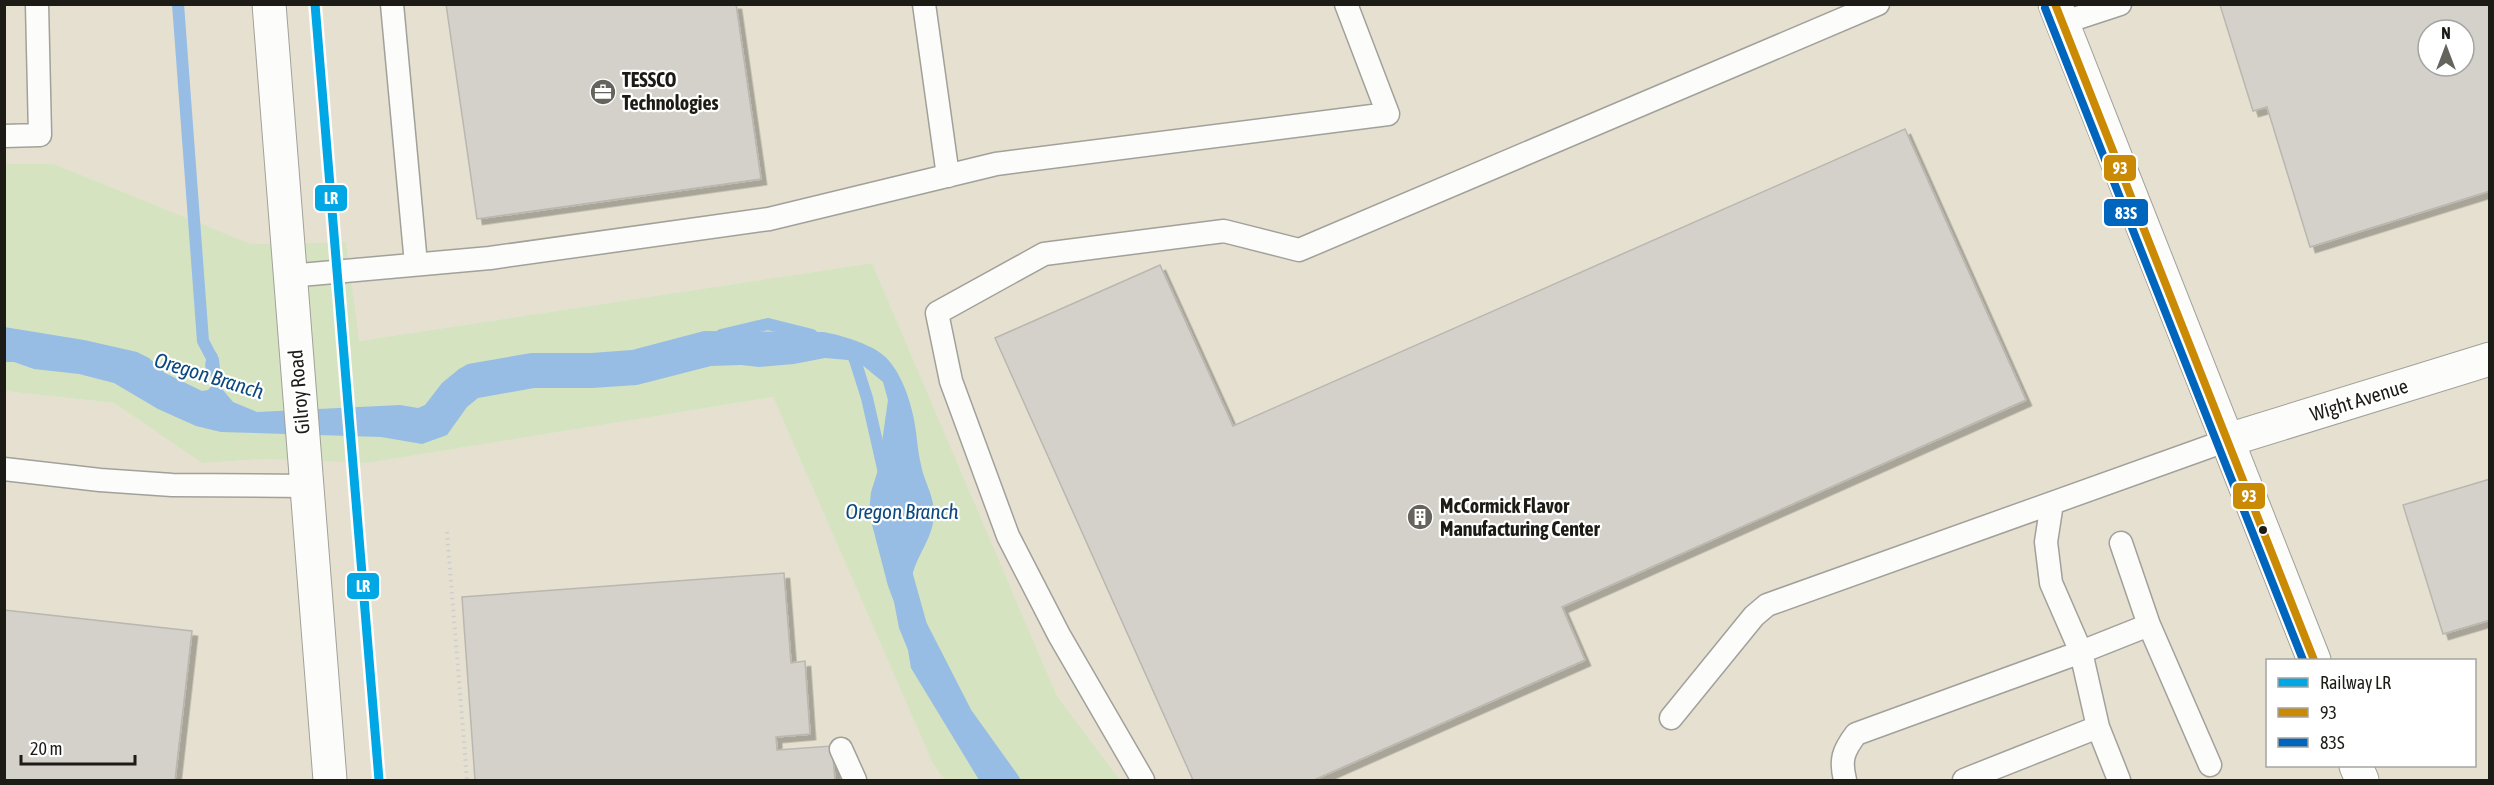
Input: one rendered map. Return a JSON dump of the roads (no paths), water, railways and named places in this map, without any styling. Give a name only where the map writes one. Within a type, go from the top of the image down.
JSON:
[{"type":"street","name":"Gilroy Road","points":[[268,4],[330,780]]},
{"type":"street","points":[[2058,14],[2314,659]]},
{"type":"street","name":"Wight Avenue","points":[[2228,440],[2490,359]]},
{"type":"lane","points":[[4,136],[40,135],[37,4]]},
{"type":"lane","points":[[392,4],[416,264]]},
{"type":"lane","points":[[924,4],[948,176]]},
{"type":"lane","points":[[289,276],[490,258],[769,219],[996,164],[1388,114],[1346,4]]},
{"type":"lane","points":[[1143,780],[1059,635],[1008,536],[951,381],[937,313],[1044,254],[1224,231],[1299,250],[1878,4]]},
{"type":"lane","points":[[2058,14],[2120,4]]},
{"type":"lane","points":[[1671,718],[1754,616],[1767,605],[2228,440]]},
{"type":"lane","points":[[4,469],[100,480],[172,485],[307,486]]},
{"type":"lane","points":[[2052,503],[2046,542],[2051,583],[2081,652],[2098,727],[2120,779]]},
{"type":"lane","points":[[2121,543],[2149,624],[2210,765]]},
{"type":"lane","points":[[1845,780],[1841,766],[1846,748],[1856,734],[2081,652],[2149,624]]},
{"type":"lane","points":[[1964,780],[2098,727]]},
{"type":"lane","points":[[841,749],[855,780]]},
{"type":"water","name":"Oregon Branch","points":[[4,327],[84,340],[137,352],[149,358],[165,373],[202,391],[208,390],[214,383],[205,364],[207,357],[217,353],[223,390],[233,402],[257,412],[400,405],[418,408],[425,405],[442,383],[468,364],[531,353],[632,350],[704,331],[824,332],[863,344],[878,351],[889,361],[902,383],[909,399],[922,471],[932,501],[933,524],[913,573],[911,584],[913,607],[917,620],[952,691],[1007,780],[979,780],[911,668],[908,650],[899,628],[869,513],[888,400],[883,382],[861,364],[848,360],[825,358],[759,367],[711,366],[637,385],[534,388],[478,398],[467,407],[447,435],[422,444],[381,437],[221,432],[196,426],[158,409],[114,383],[79,374],[34,369],[14,362],[5,362]]},
{"type":"waterway","points":[[178,4],[203,341],[213,360],[214,369]]},
{"type":"waterway","name":"Oregon Branch","points":[[721,335],[768,324],[812,335]]},
{"type":"waterway","name":"Oregon Branch","points":[[846,352],[854,357],[867,398],[884,473]]},
{"type":"waterway","name":"Oregon Branch","points":[[907,575],[921,625],[966,713],[1014,780]]},
{"type":"rail line","name":"LR","points":[[315,4],[379,780]]},
{"type":"place","name":"TESSCO Technologies","points":[[603,92]]},
{"type":"place","name":"McCormick Flavor Manufacturing Center","points":[[1420,517]]}]
